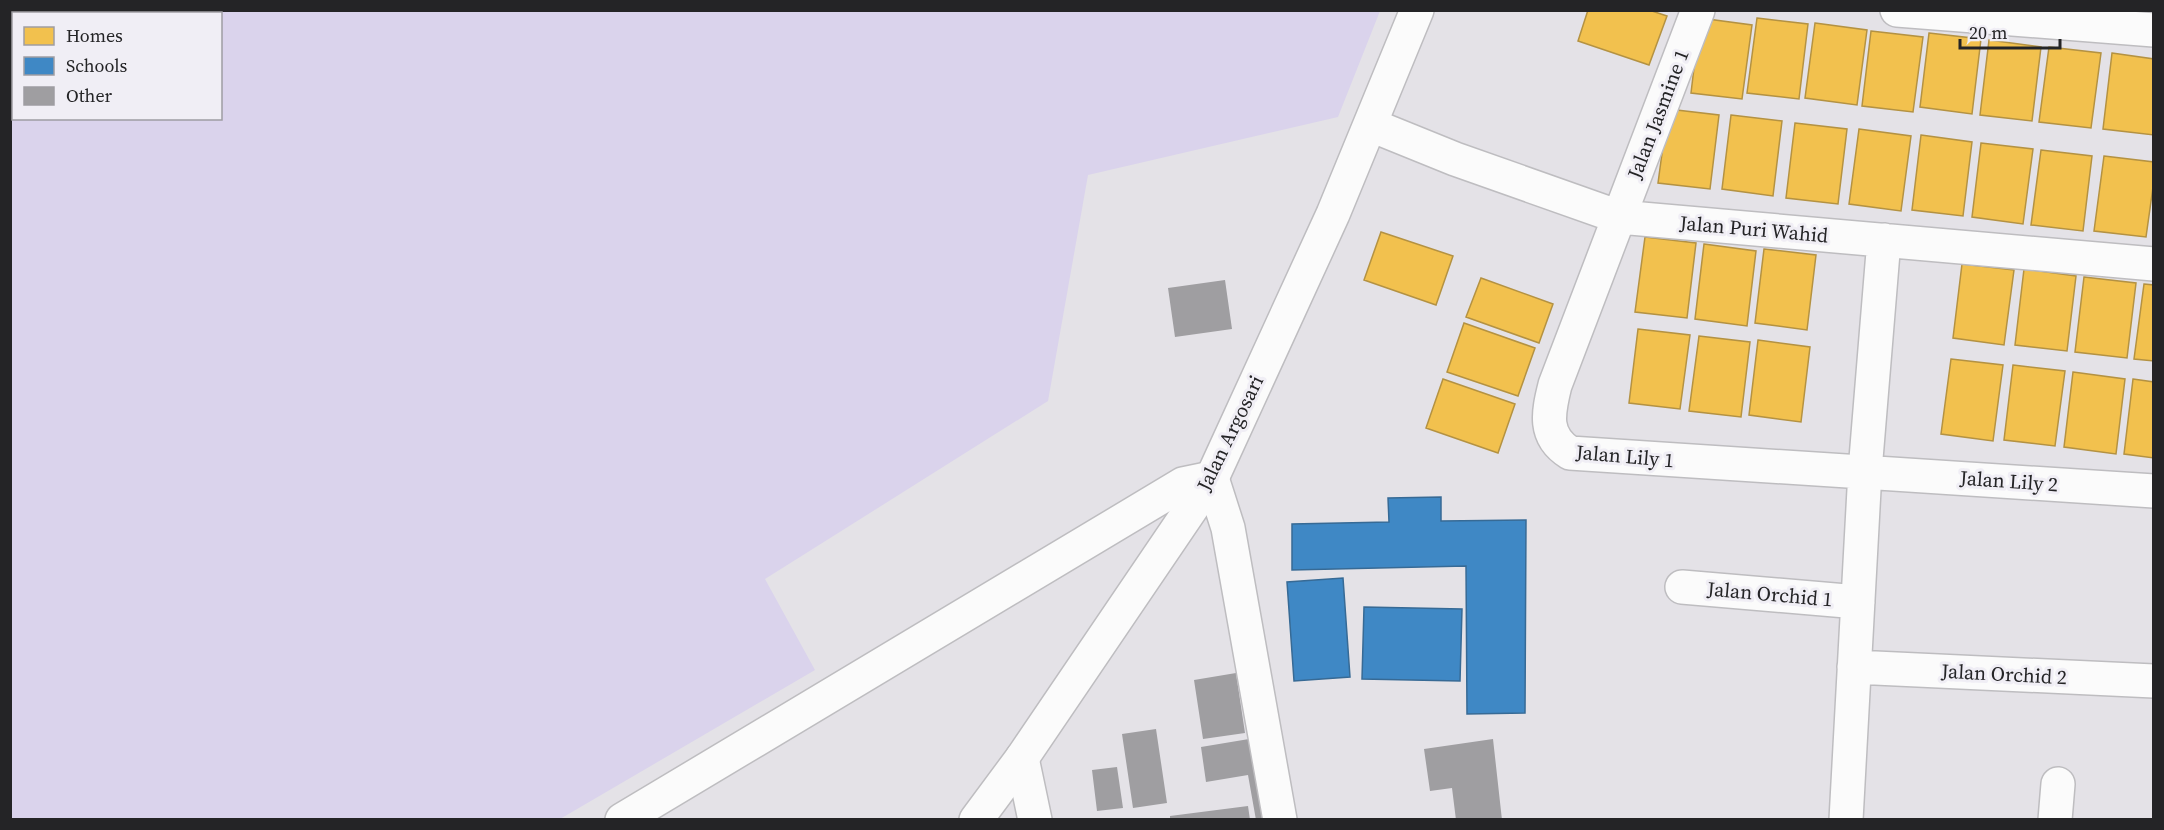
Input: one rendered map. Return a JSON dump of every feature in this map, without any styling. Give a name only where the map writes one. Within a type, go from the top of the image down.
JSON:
[{"type":"street","name":"Jalan Argosari","points":[[976,819],[1022,758],[1212,478],[1334,214],[1417,10]]},
{"type":"street","name":"Jalan Jasmine 1","points":[[1619,217],[1698,10]]},
{"type":"street","points":[[1897,10],[2133,23]]},
{"type":"street","name":"Jalan Puri Wahid","points":[[1371,125],[1455,159],[1619,217],[2154,264]]},
{"type":"street","name":"Jalan Lily 1","points":[[1619,217],[1550,403],[1551,434],[1559,446],[1570,453],[1864,471]]},
{"type":"street","points":[[1846,819],[1864,471],[1884,240]]},
{"type":"street","name":"Jalan Lily 2","points":[[1864,471],[2154,491]]},
{"type":"street","points":[[622,819],[1183,484],[1212,478],[1228,528],[1280,819]]},
{"type":"street","name":"Jalan Orchid 1","points":[[1682,587],[1858,602]]},
{"type":"street","name":"Jalan Orchid 2","points":[[1854,667],[2154,681]]},
{"type":"street","points":[[1022,758],[1035,819]]},
{"type":"street","points":[[2055,819],[2058,784]]},
{"type":"shaded area","points":[[11,10],[1380,11],[1338,117],[1088,175],[1048,401],[765,579],[815,670],[560,819],[11,819]]},
{"type":"building: Homes","points":[[1588,10],[1649,10],[1667,16],[1649,65],[1578,41]]},
{"type":"building: Homes","points":[[1700,18],[1752,25],[1742,99],[1691,93]]},
{"type":"building: Homes","points":[[1757,18],[1808,24],[1799,99],[1747,93]]},
{"type":"building: Homes","points":[[1815,23],[1867,30],[1857,105],[1805,98]]},
{"type":"building: Homes","points":[[1871,31],[1923,37],[1913,112],[1862,106]]},
{"type":"building: Homes","points":[[1929,33],[1981,39],[1972,114],[1920,107]]},
{"type":"building: Homes","points":[[1989,40],[2041,47],[2032,121],[1980,115]]},
{"type":"building: Homes","points":[[2049,47],[2101,53],[2091,128],[2039,122]]},
{"type":"building: Homes","points":[[2112,53],[2154,59],[2154,135],[2103,129]]},
{"type":"building: Homes","points":[[1668,109],[1719,115],[1710,189],[1658,183]]},
{"type":"building: Homes","points":[[1731,115],[1782,121],[1773,196],[1722,189]]},
{"type":"building: Homes","points":[[1795,123],[1847,129],[1838,204],[1786,198]]},
{"type":"building: Homes","points":[[1859,129],[1911,136],[1901,211],[1849,204]]},
{"type":"building: Homes","points":[[1921,135],[1972,142],[1963,216],[1912,210]]},
{"type":"building: Homes","points":[[1981,143],[2033,149],[2023,224],[1972,217]]},
{"type":"building: Homes","points":[[2041,150],[2092,156],[2083,231],[2031,225]]},
{"type":"building: Homes","points":[[2104,156],[2154,162],[2154,180],[2146,237],[2094,231]]},
{"type":"building: Homes","points":[[1381,232],[1453,256],[1436,305],[1364,280]]},
{"type":"building: Homes","points":[[1645,237],[1696,243],[1687,318],[1635,312]]},
{"type":"building: Homes","points":[[1704,244],[1756,251],[1747,326],[1695,319]]},
{"type":"building: Homes","points":[[1764,249],[1816,255],[1807,330],[1755,323]]},
{"type":"building: Homes","points":[[1962,264],[2014,270],[2004,345],[1953,338]]},
{"type":"building: Homes","points":[[2024,269],[2076,276],[2067,351],[2015,345]]},
{"type":"building: Homes","points":[[2084,277],[2136,283],[2127,358],[2075,352]]},
{"type":"building: Homes","points":[[1481,278],[1553,304],[1539,343],[1466,317]]},
{"type":"building: Homes","points":[[2144,284],[2154,285],[2154,361],[2134,359]]},
{"type":"building: Homes","points":[[1464,323],[1535,348],[1518,396],[1447,372]]},
{"type":"building: Homes","points":[[1638,329],[1690,335],[1680,409],[1629,403]]},
{"type":"building: Homes","points":[[1699,336],[1750,342],[1741,417],[1689,411]]},
{"type":"building: Homes","points":[[1758,340],[1810,347],[1801,422],[1749,415]]},
{"type":"building: Homes","points":[[1951,359],[2003,365],[1993,441],[1941,434]]},
{"type":"building: Homes","points":[[2013,365],[2065,371],[2055,446],[2004,440]]},
{"type":"building: Homes","points":[[2073,372],[2125,379],[2116,454],[2064,447]]},
{"type":"building: Homes","points":[[1443,379],[1515,404],[1498,453],[1426,428]]},
{"type":"building: Homes","points":[[2133,379],[2154,382],[2154,458],[2124,454]]},
{"type":"building: Schools","points":[[1441,497],[1441,521],[1526,520],[1525,713],[1467,714],[1466,566],[1292,570],[1292,524],[1389,522],[1388,498]]},
{"type":"building: Schools","points":[[1343,578],[1350,677],[1294,681],[1287,582]]},
{"type":"building: Schools","points":[[1364,607],[1462,609],[1460,681],[1362,679]]},
{"type":"building: Other","points":[[1225,280],[1232,329],[1175,337],[1168,288]]},
{"type":"building: Other","points":[[1236,673],[1245,733],[1203,739],[1194,680]]},
{"type":"building: Other","points":[[1156,729],[1167,803],[1133,808],[1122,734]]},
{"type":"building: Other","points":[[1261,737],[1274,820],[1256,820],[1248,775],[1206,782],[1201,747]]},
{"type":"building: Other","points":[[1493,739],[1502,820],[1456,820],[1452,788],[1430,791],[1424,749]]},
{"type":"building: Other","points":[[1117,767],[1123,808],[1097,811],[1092,770]]},
{"type":"building: Other","points":[[1248,806],[1250,820],[1170,820],[1170,816]]}]
